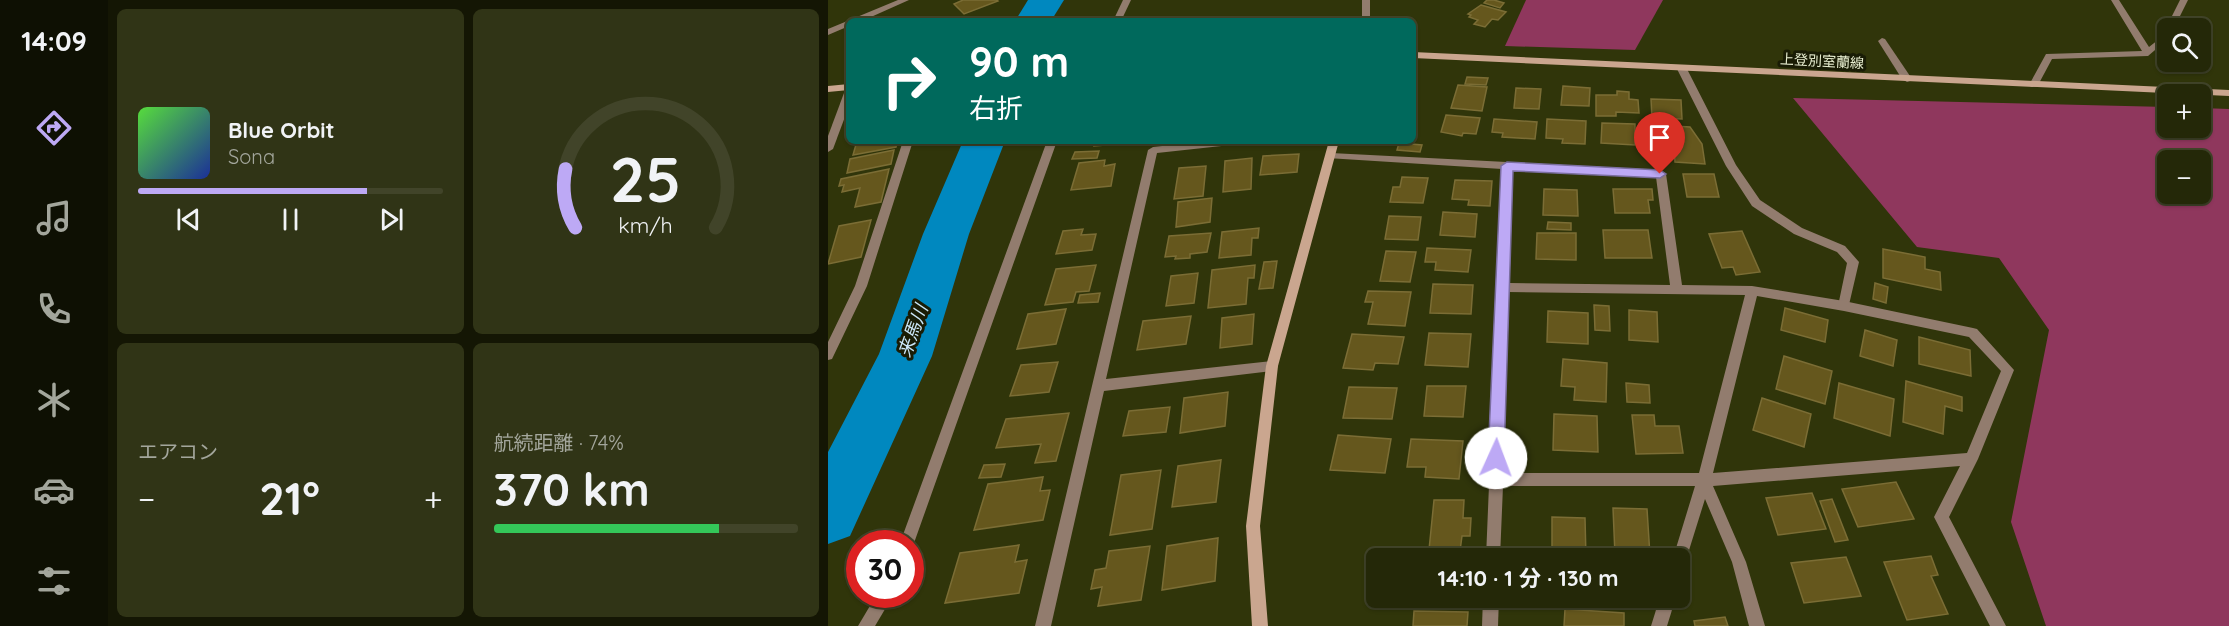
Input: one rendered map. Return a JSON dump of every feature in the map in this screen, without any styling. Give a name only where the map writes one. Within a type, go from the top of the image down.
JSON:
[{"type":"main road","name":"上登別室蘭線","points":[[1416,55],[2229,93]]},
{"type":"main road","points":[[828,89],[846,87]]},
{"type":"main road","points":[[1260,626],[1253,526],[1272,366],[1333,144]]},
{"type":"street","points":[[862,18],[905,0]]},
{"type":"street","points":[[1119,18],[1127,0]]},
{"type":"street","points":[[1366,18],[1366,1],[1376,0]]},
{"type":"street","points":[[2115,0],[2148,53]]},
{"type":"street","points":[[2175,18],[2184,0]]},
{"type":"street","points":[[828,32],[846,24]]},
{"type":"street","points":[[1882,41],[1907,79]]},
{"type":"street","points":[[2034,85],[2049,56],[2148,53],[2157,44]]},
{"type":"street","points":[[1682,69],[1731,166],[1756,203],[1798,231],[1841,249],[1852,262],[1844,306]]},
{"type":"street","points":[[828,149],[846,101]]},
{"type":"street","points":[[828,355],[861,286],[907,144]]},
{"type":"street","points":[[912,530],[1051,144]]},
{"type":"street","points":[[1042,626],[1153,150],[1211,144]]},
{"type":"street","points":[[1330,156],[1660,174],[1677,290]]},
{"type":"street","points":[[1493,548],[1507,166]]},
{"type":"street","points":[[1501,286],[1752,291],[1844,306],[1972,333],[2008,370],[1971,459],[1941,517],[1998,626]]},
{"type":"street","points":[[1683,548],[1704,480],[1752,291]]},
{"type":"street","points":[[1097,386],[1272,366]]},
{"type":"street","points":[[1496,479],[1704,480],[1971,459]]},
{"type":"street","points":[[1704,480],[1739,562],[1757,626]]},
{"type":"street","points":[[866,626],[877,608]]},
{"type":"street","points":[[1490,626],[1491,608]]},
{"type":"street","points":[[1659,626],[1665,608]]},
{"type":"shaded area","points":[[1526,0],[1663,0],[1635,50],[1505,46]]},
{"type":"shaded area","points":[[1793,98],[2157,107],[2157,138],[2211,138],[2211,108],[2229,109],[2229,626],[2046,626],[2011,522],[2049,330],[1999,258],[1917,247]]},
{"type":"building","points":[[963,0],[998,1],[964,14],[954,4]]},
{"type":"building","points":[[1487,0],[1504,3],[1500,8],[1484,3]]},
{"type":"building","points":[[1481,5],[1506,12],[1498,20],[1492,19],[1485,27],[1474,24],[1478,20],[1469,17],[1471,15],[1468,14]]},
{"type":"building","points":[[1467,77],[1488,78],[1486,85],[1465,84]]},
{"type":"building","points":[[1458,85],[1487,87],[1482,111],[1451,108]]},
{"type":"building","points":[[1563,86],[1590,88],[1589,106],[1561,105]]},
{"type":"building","points":[[1516,88],[1541,89],[1539,109],[1514,108]]},
{"type":"building","points":[[1617,91],[1629,92],[1629,99],[1638,100],[1639,113],[1616,112],[1616,116],[1596,116],[1596,95],[1617,95]]},
{"type":"building","points":[[1651,99],[1681,100],[1682,119],[1652,118]]},
{"type":"building","points":[[1446,115],[1480,118],[1476,134],[1463,133],[1462,136],[1441,132]]},
{"type":"building","points":[[1494,119],[1537,122],[1535,139],[1502,137],[1503,133],[1492,132]]},
{"type":"building","points":[[1547,119],[1586,121],[1585,144],[1562,143],[1563,139],[1546,138]]},
{"type":"building","points":[[1602,123],[1635,124],[1635,145],[1601,143]]},
{"type":"building","points":[[1657,125],[1690,127],[1702,144],[1705,164],[1675,162],[1674,148],[1665,147],[1665,137],[1657,137]]},
{"type":"building","points":[[856,144],[896,144],[896,147],[853,155]]},
{"type":"building","points":[[1094,144],[1119,144],[1094,146]]},
{"type":"building","points":[[1399,144],[1422,145],[1420,152],[1397,150]]},
{"type":"building","points":[[894,150],[891,164],[847,173],[850,159]]},
{"type":"building","points":[[1099,151],[1097,158],[1072,159],[1075,152]]},
{"type":"building","points":[[1299,154],[1297,172],[1260,175],[1263,156]]},
{"type":"building","points":[[1252,158],[1251,189],[1223,192],[1225,161]]},
{"type":"building","points":[[1105,160],[1104,166],[1115,164],[1111,186],[1071,190],[1079,163]]},
{"type":"building","points":[[1206,166],[1203,196],[1174,199],[1179,168]]},
{"type":"building","points":[[889,169],[881,202],[855,207],[860,188],[842,192],[844,185],[839,186],[841,179]]},
{"type":"building","points":[[1683,174],[1714,174],[1719,197],[1687,197]]},
{"type":"building","points":[[1402,177],[1428,178],[1423,203],[1390,202],[1393,187],[1400,187]]},
{"type":"building","points":[[1455,180],[1492,181],[1490,206],[1468,205],[1469,200],[1452,199]]},
{"type":"building","points":[[1544,189],[1577,190],[1578,216],[1543,215]]},
{"type":"building","points":[[1613,189],[1652,189],[1653,200],[1648,200],[1650,213],[1615,213]]},
{"type":"building","points":[[1212,198],[1210,222],[1176,227],[1178,202]]},
{"type":"building","points":[[1443,212],[1477,214],[1475,237],[1440,235]]},
{"type":"building","points":[[1389,216],[1421,217],[1418,240],[1385,239]]},
{"type":"building","points":[[871,220],[861,257],[828,264],[839,226]]},
{"type":"building","points":[[1548,222],[1571,223],[1571,230],[1547,229]]},
{"type":"building","points":[[1259,228],[1258,238],[1252,238],[1251,255],[1219,258],[1222,232]]},
{"type":"building","points":[[1083,229],[1081,235],[1096,234],[1092,250],[1056,254],[1063,231]]},
{"type":"building","points":[[1603,230],[1648,230],[1652,258],[1605,258]]},
{"type":"building","points":[[1742,231],[1760,272],[1736,275],[1733,267],[1722,268],[1709,234]]},
{"type":"building","points":[[1211,233],[1207,252],[1190,254],[1190,258],[1165,257],[1169,236]]},
{"type":"building","points":[[1537,233],[1576,233],[1576,260],[1536,259]]},
{"type":"building","points":[[1427,248],[1471,250],[1468,272],[1435,270],[1436,262],[1425,262]]},
{"type":"building","points":[[1883,249],[1925,257],[1925,269],[1940,272],[1941,290],[1883,278]]},
{"type":"building","points":[[1386,251],[1416,252],[1410,282],[1380,281]]},
{"type":"building","points":[[1277,261],[1273,288],[1259,289],[1264,262]]},
{"type":"building","points":[[1096,265],[1089,291],[1076,292],[1073,302],[1045,305],[1056,269]]},
{"type":"building","points":[[1255,265],[1254,278],[1248,278],[1246,304],[1208,308],[1212,270]]},
{"type":"building","points":[[1198,273],[1194,303],[1166,306],[1171,276]]},
{"type":"building","points":[[1875,283],[1888,287],[1886,303],[1873,299]]},
{"type":"building","points":[[1433,284],[1473,285],[1471,314],[1430,313]]},
{"type":"building","points":[[1368,291],[1411,292],[1405,326],[1368,324],[1373,302],[1365,302]]},
{"type":"building","points":[[1100,293],[1098,302],[1078,303],[1080,295]]},
{"type":"building","points":[[1594,305],[1609,306],[1610,331],[1595,330]]},
{"type":"building","points":[[1785,308],[1828,320],[1825,342],[1781,330]]},
{"type":"building","points":[[1066,309],[1056,344],[1017,349],[1028,314]]},
{"type":"building","points":[[1629,310],[1657,312],[1658,342],[1629,340]]},
{"type":"building","points":[[1548,311],[1588,313],[1588,344],[1547,342]]},
{"type":"building","points":[[1254,314],[1252,344],[1220,348],[1222,318]]},
{"type":"building","points":[[1191,316],[1186,344],[1137,350],[1143,321]]},
{"type":"building","points":[[1865,330],[1897,340],[1893,366],[1860,356]]},
{"type":"building","points":[[1429,333],[1471,334],[1468,367],[1425,365]]},
{"type":"building","points":[[1352,334],[1404,337],[1398,364],[1375,363],[1373,370],[1343,368]]},
{"type":"building","points":[[1919,337],[1970,350],[1971,376],[1919,364]]},
{"type":"building","points":[[1784,356],[1832,371],[1825,404],[1776,389]]},
{"type":"building","points":[[1563,359],[1607,363],[1606,402],[1574,400],[1575,387],[1561,386]]},
{"type":"building","points":[[1058,362],[1049,392],[1010,396],[1021,365]]},
{"type":"building","points":[[1906,381],[1962,397],[1962,411],[1945,406],[1943,434],[1903,422]]},
{"type":"building","points":[[1626,383],[1649,385],[1650,403],[1627,402]]},
{"type":"building","points":[[1839,383],[1894,399],[1890,436],[1834,418]]},
{"type":"building","points":[[1427,386],[1466,386],[1463,417],[1424,416]]},
{"type":"building","points":[[1349,387],[1397,388],[1392,419],[1343,418]]},
{"type":"building","points":[[1228,392],[1225,426],[1180,433],[1184,398]]},
{"type":"building","points":[[1762,398],[1811,414],[1804,447],[1753,430]]},
{"type":"building","points":[[1170,407],[1166,432],[1123,436],[1129,411]]},
{"type":"building","points":[[1069,413],[1056,461],[1035,463],[1041,444],[996,448],[1006,419]]},
{"type":"building","points":[[1554,414],[1597,416],[1598,452],[1553,450]]},
{"type":"building","points":[[1632,415],[1654,415],[1655,426],[1679,426],[1683,453],[1636,454]]},
{"type":"building","points":[[1338,435],[1391,439],[1385,473],[1330,470]]},
{"type":"building","points":[[1411,439],[1463,441],[1459,479],[1425,477],[1426,467],[1407,467]]},
{"type":"building","points":[[1221,460],[1216,502],[1172,507],[1178,466]]},
{"type":"building","points":[[1005,464],[1001,477],[979,478],[984,465]]},
{"type":"building","points":[[1161,470],[1152,529],[1110,535],[1121,475]]},
{"type":"building","points":[[1043,477],[1040,491],[1050,490],[1043,520],[974,530],[988,484]]},
{"type":"building","points":[[1896,482],[1914,519],[1858,527],[1842,489]]},
{"type":"building","points":[[1812,493],[1826,529],[1778,535],[1766,498]]},
{"type":"building","points":[[1832,499],[1848,540],[1835,542],[1820,501]]},
{"type":"building","points":[[1434,500],[1464,500],[1463,518],[1471,518],[1470,536],[1462,536],[1460,548],[1429,548]]},
{"type":"building","points":[[1613,508],[1647,509],[1649,548],[1615,548]]},
{"type":"building","points":[[1552,517],[1585,518],[1586,548],[1552,548]]},
{"type":"building","points":[[1218,538],[1215,581],[1162,590],[1167,546]]},
{"type":"building","points":[[1019,545],[1015,562],[1027,560],[1019,593],[945,603],[960,553]]},
{"type":"building","points":[[1150,546],[1141,600],[1098,606],[1102,587],[1091,589],[1095,570],[1106,568],[1109,551]]},
{"type":"building","points":[[1931,556],[1938,575],[1931,576],[1948,614],[1907,620],[1884,562]]},
{"type":"building","points":[[1846,557],[1861,596],[1804,603],[1791,563]]},
{"type":"building","points":[[1565,609],[1624,613],[1624,626],[1564,626]]},
{"type":"building","points":[[1414,611],[1468,612],[1467,626],[1413,626]]},
{"type":"building","points":[[1725,617],[1728,626],[1695,626],[1694,621]]},
{"type":"waterway","name":"来馬川","points":[[1035,18],[1046,0]]},
{"type":"waterway","name":"来馬川","points":[[828,515],[905,356],[946,234],[983,144]]},
{"type":"route","points":[[1496,458],[1507,166],[1660,174]]}]
